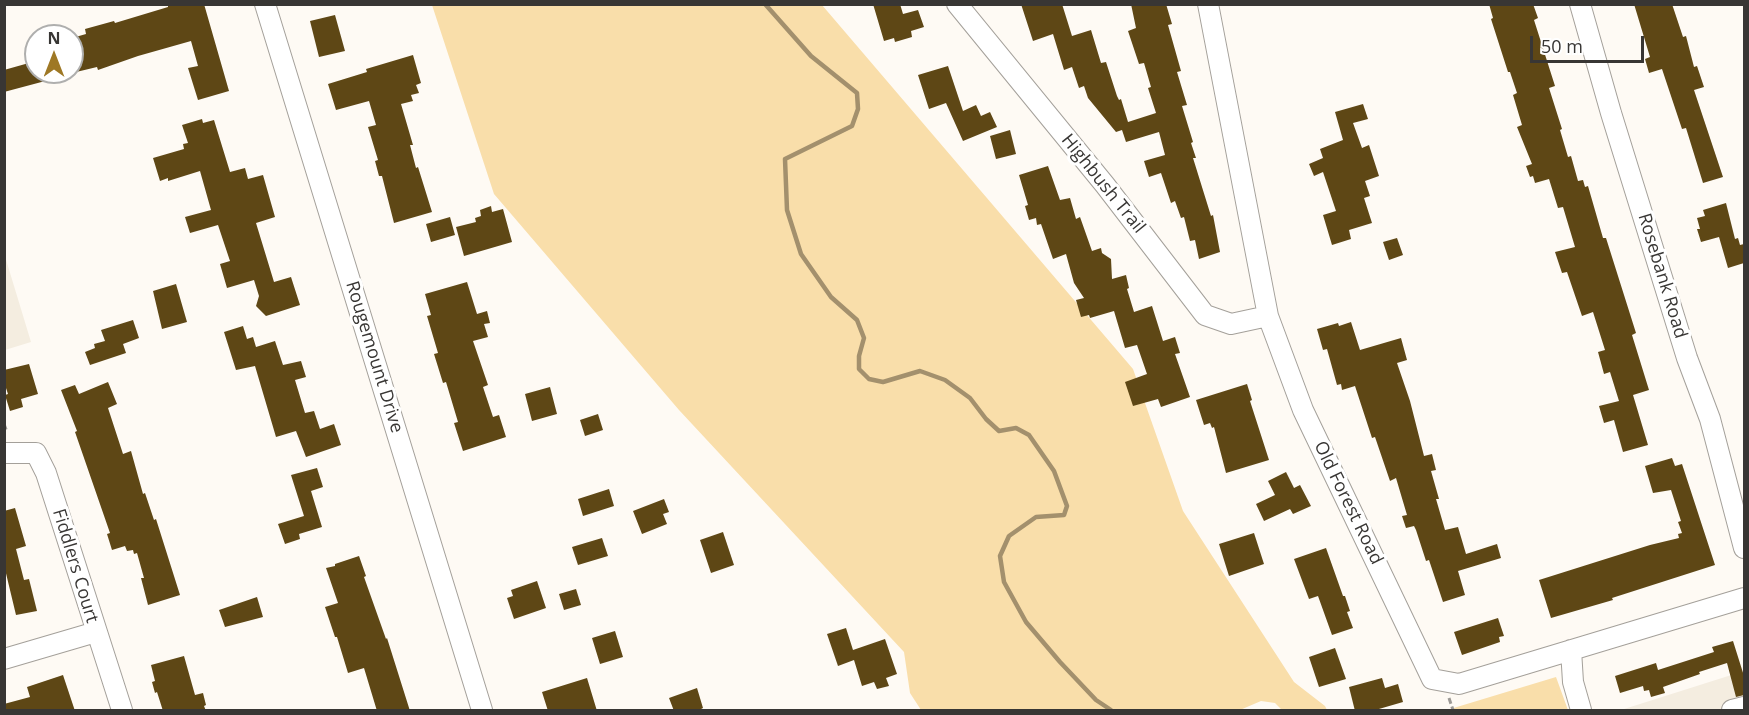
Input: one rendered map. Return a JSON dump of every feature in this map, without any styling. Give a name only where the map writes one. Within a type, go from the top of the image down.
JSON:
[{"type":"street","name":"Rougemount Drive","points":[[266,4],[482,711]]},
{"type":"street","name":"Highbush Trail","points":[[957,4],[1105,185],[1205,315],[1231,324],[1268,316]]},
{"type":"street","name":"Old Forest Road","points":[[1208,4],[1268,316],[1303,410],[1432,678],[1458,684],[1744,598]]},
{"type":"street","name":"Rosebank Road","points":[[1580,4],[1611,113],[1687,358],[1710,419],[1744,548]]},
{"type":"street","name":"Fiddlers Court","points":[[4,453],[36,453],[46,473],[122,711]]},
{"type":"street","points":[[4,659],[96,632]]},
{"type":"street","points":[[1571,650],[1573,682],[1581,711]]},
{"type":"street","points":[[1732,711],[1744,706]]},
{"type":"path","points":[[4,424],[7,432]]},
{"type":"shaded area","points":[[432,5],[822,5],[1133,369],[1183,511],[1294,682],[1327,710],[1282,710],[1275,703],[1261,701],[1240,710],[921,710],[910,693],[904,652],[679,410],[494,194]]},
{"type":"shaded area","points":[[4,253],[31,342],[5,350],[4,350]]},
{"type":"shaded area","points":[[1744,671],[1744,710],[1621,710]]},
{"type":"shaded area","points":[[1556,677],[1568,710],[1447,710]]},
{"type":"building","points":[[168,4],[204,4],[229,91],[198,100],[188,68],[198,66],[191,41],[98,70],[97,67],[84,70],[85,29],[114,21],[115,23],[168,7]]},
{"type":"building","points":[[873,4],[900,4],[903,14],[918,10],[924,27],[911,31],[912,37],[895,42],[894,38],[884,41]]},
{"type":"building","points":[[1021,4],[1062,4],[1072,36],[1091,30],[1101,63],[1106,62],[1128,122],[1156,113],[1148,88],[1151,87],[1144,63],[1139,64],[1128,31],[1136,28],[1131,4],[1166,4],[1172,24],[1168,25],[1181,71],[1177,72],[1187,105],[1182,106],[1193,142],[1191,143],[1196,158],[1193,158],[1211,216],[1213,215],[1220,252],[1199,259],[1195,240],[1190,241],[1184,217],[1181,218],[1175,201],[1171,203],[1161,173],[1149,177],[1144,161],[1165,155],[1159,132],[1126,142],[1122,130],[1116,132],[1088,98],[1084,86],[1079,88],[1072,67],[1064,70],[1053,34],[1033,41]]},
{"type":"building","points":[[1489,4],[1533,4],[1538,18],[1534,20],[1555,86],[1549,88],[1568,157],[1571,156],[1578,181],[1583,180],[1585,187],[1588,186],[1603,238],[1606,238],[1636,333],[1632,335],[1649,390],[1633,395],[1648,445],[1623,452],[1614,420],[1604,423],[1599,406],[1619,401],[1610,372],[1604,374],[1598,352],[1605,350],[1593,312],[1582,316],[1567,272],[1562,273],[1555,252],[1575,247],[1563,207],[1558,208],[1549,179],[1535,183],[1526,166],[1532,164],[1517,127],[1522,125],[1513,95],[1517,93],[1491,19],[1493,18]]},
{"type":"building","points":[[1634,4],[1672,4],[1683,37],[1686,36],[1694,67],[1697,66],[1704,87],[1694,90],[1723,177],[1703,183],[1686,128],[1682,129],[1662,69],[1649,73],[1645,59],[1650,57]]},
{"type":"building","points":[[335,15],[345,51],[319,57],[310,21]]},
{"type":"building","points":[[413,55],[421,83],[416,85],[419,93],[411,95],[413,101],[401,104],[413,145],[410,145],[416,168],[418,167],[432,212],[394,223],[382,176],[379,176],[375,161],[378,160],[368,127],[376,125],[369,101],[336,110],[328,84],[367,72],[366,69]]},
{"type":"building","points":[[24,64],[24,84],[34,84],[4,92],[4,70]]},
{"type":"building","points":[[948,66],[963,111],[976,105],[981,116],[990,112],[997,127],[963,141],[946,103],[929,109],[918,75]]},
{"type":"building","points":[[1363,104],[1368,119],[1353,123],[1362,148],[1369,145],[1379,176],[1365,181],[1370,196],[1364,198],[1372,223],[1349,230],[1351,239],[1332,245],[1323,215],[1336,211],[1323,172],[1314,176],[1309,164],[1323,158],[1320,149],[1343,140],[1335,112]]},
{"type":"building","points":[[202,119],[203,123],[214,120],[230,172],[245,168],[248,179],[263,175],[275,217],[256,223],[274,282],[291,277],[300,305],[266,316],[256,306],[259,296],[254,280],[227,288],[220,264],[230,261],[218,225],[190,233],[185,217],[211,210],[200,171],[168,181],[168,178],[160,181],[153,158],[184,149],[183,144],[188,143],[182,125]]},
{"type":"building","points":[[1010,130],[1016,154],[996,159],[990,136]]},
{"type":"building","points":[[1048,166],[1060,200],[1070,198],[1076,219],[1080,217],[1092,251],[1101,248],[1102,253],[1111,259],[1112,279],[1126,275],[1129,288],[1127,289],[1134,312],[1152,306],[1163,341],[1175,337],[1180,353],[1175,354],[1190,397],[1161,407],[1158,399],[1133,406],[1125,382],[1147,374],[1137,345],[1125,348],[1114,311],[1090,318],[1089,315],[1081,317],[1076,300],[1084,298],[1074,283],[1066,254],[1053,259],[1041,224],[1037,225],[1036,218],[1029,220],[1025,206],[1028,205],[1019,175]]},
{"type":"building","points":[[1726,203],[1735,239],[1738,238],[1740,245],[1744,244],[1744,263],[1728,268],[1719,237],[1701,242],[1697,229],[1700,229],[1697,218],[1705,216],[1703,210]]},
{"type":"building","points":[[491,206],[492,212],[503,209],[512,242],[464,256],[456,227],[476,222],[475,218],[481,216],[480,210]]},
{"type":"building","points":[[450,217],[455,235],[431,242],[426,224]]},
{"type":"building","points":[[1397,238],[1403,255],[1389,260],[1383,242]]},
{"type":"building","points":[[467,282],[477,314],[487,311],[490,323],[484,324],[488,337],[473,341],[488,385],[483,387],[493,417],[499,415],[506,437],[463,451],[454,423],[458,422],[446,382],[443,383],[434,354],[438,353],[427,316],[431,315],[425,294]]},
{"type":"building","points":[[176,284],[187,322],[162,329],[153,291]]},
{"type":"building","points":[[133,320],[139,338],[123,344],[126,353],[90,365],[85,352],[95,348],[94,344],[105,341],[101,330]]},
{"type":"building","points":[[1351,322],[1360,350],[1401,338],[1407,360],[1397,363],[1410,401],[1424,456],[1432,454],[1436,470],[1431,471],[1445,530],[1458,527],[1466,554],[1497,544],[1501,558],[1458,571],[1465,595],[1443,602],[1429,560],[1426,561],[1414,526],[1406,528],[1402,516],[1407,515],[1396,478],[1390,481],[1375,437],[1372,438],[1355,386],[1342,390],[1341,384],[1337,385],[1327,349],[1323,350],[1317,329]]},
{"type":"building","points":[[243,326],[247,339],[253,337],[256,347],[275,341],[283,365],[301,361],[306,377],[295,380],[305,413],[314,411],[320,429],[334,424],[341,445],[306,457],[296,431],[276,437],[255,366],[236,370],[224,332]]},
{"type":"building","points":[[29,364],[38,394],[21,399],[23,407],[10,411],[5,395],[8,394],[4,382],[4,370]]},
{"type":"building","points":[[108,382],[117,404],[108,408],[123,454],[131,451],[143,494],[145,493],[154,520],[156,519],[180,595],[148,605],[137,553],[134,554],[133,550],[127,551],[125,546],[112,550],[107,534],[110,533],[75,432],[77,431],[61,390],[75,385],[79,394]]},
{"type":"building","points":[[1247,384],[1252,400],[1250,401],[1269,460],[1226,473],[1214,427],[1212,428],[1210,423],[1204,425],[1196,400]]},
{"type":"building","points":[[550,387],[557,414],[532,421],[525,394]]},
{"type":"building","points":[[598,414],[603,430],[585,436],[580,420]]},
{"type":"building","points":[[1672,458],[1675,466],[1682,464],[1715,565],[1612,598],[1613,600],[1551,618],[1539,580],[1679,538],[1678,534],[1682,533],[1678,522],[1681,521],[1671,490],[1653,493],[1645,466]]},
{"type":"building","points":[[317,468],[323,487],[311,491],[322,527],[299,534],[300,539],[285,544],[278,524],[304,516],[291,475]]},
{"type":"building","points":[[1286,472],[1294,488],[1300,485],[1311,506],[1293,514],[1290,509],[1264,521],[1256,504],[1275,495],[1268,481]]},
{"type":"building","points":[[609,489],[614,506],[583,516],[578,499]]},
{"type":"building","points":[[664,499],[669,512],[663,514],[667,524],[642,534],[633,511]]},
{"type":"building","points":[[15,508],[26,546],[16,549],[24,580],[29,579],[37,611],[16,615],[4,565],[4,511]]},
{"type":"building","points":[[723,532],[734,565],[711,573],[700,540]]},
{"type":"building","points":[[1254,533],[1264,564],[1229,576],[1219,544]]},
{"type":"building","points":[[602,538],[608,556],[578,565],[572,547]]},
{"type":"building","points":[[1326,548],[1343,596],[1345,596],[1350,611],[1347,612],[1353,628],[1332,635],[1318,596],[1309,599],[1294,559]]},
{"type":"building","points":[[359,556],[366,576],[364,577],[387,638],[410,711],[377,711],[364,668],[348,673],[325,607],[338,603],[326,568]]},
{"type":"building","points":[[537,581],[546,608],[514,619],[507,598],[513,596],[511,590]]},
{"type":"building","points":[[576,589],[581,605],[564,610],[559,594]]},
{"type":"building","points":[[257,597],[263,617],[225,627],[219,610]]},
{"type":"building","points":[[1498,618],[1504,636],[1499,637],[1500,642],[1462,655],[1454,632]]},
{"type":"building","points":[[846,628],[853,650],[885,639],[897,674],[886,678],[889,686],[877,689],[874,682],[862,686],[854,660],[838,666],[827,634]]},
{"type":"building","points":[[615,631],[623,657],[600,664],[592,638]]},
{"type":"building","points":[[1733,641],[1744,676],[1744,695],[1736,697],[1727,663],[1663,687],[1665,693],[1651,697],[1649,690],[1644,691],[1643,686],[1620,693],[1615,676],[1656,663],[1658,670],[1714,652],[1712,647]]},
{"type":"building","points":[[1335,648],[1346,679],[1319,687],[1309,657]]},
{"type":"building","points":[[184,656],[195,695],[203,693],[206,711],[163,711],[157,692],[155,693],[151,665]]},
{"type":"building","points":[[63,675],[75,711],[4,711],[4,704],[30,697],[27,687]]},
{"type":"building","points":[[587,678],[597,711],[548,711],[542,692]]},
{"type":"building","points":[[1382,678],[1385,688],[1398,684],[1403,702],[1372,711],[1355,711],[1349,687]]},
{"type":"building","points":[[697,688],[703,708],[697,711],[674,711],[669,698]]},
{"type":"waterway","points":[[765,4],[811,56],[857,93],[858,109],[852,126],[785,159],[787,210],[801,254],[831,297],[857,320],[864,338],[859,356],[859,369],[869,379],[883,382],[920,371],[945,380],[970,398],[986,419],[999,431],[1016,428],[1029,435],[1054,471],[1067,506],[1064,515],[1036,517],[1009,536],[1000,556],[1004,582],[1026,622],[1096,700],[1111,710]]}]
